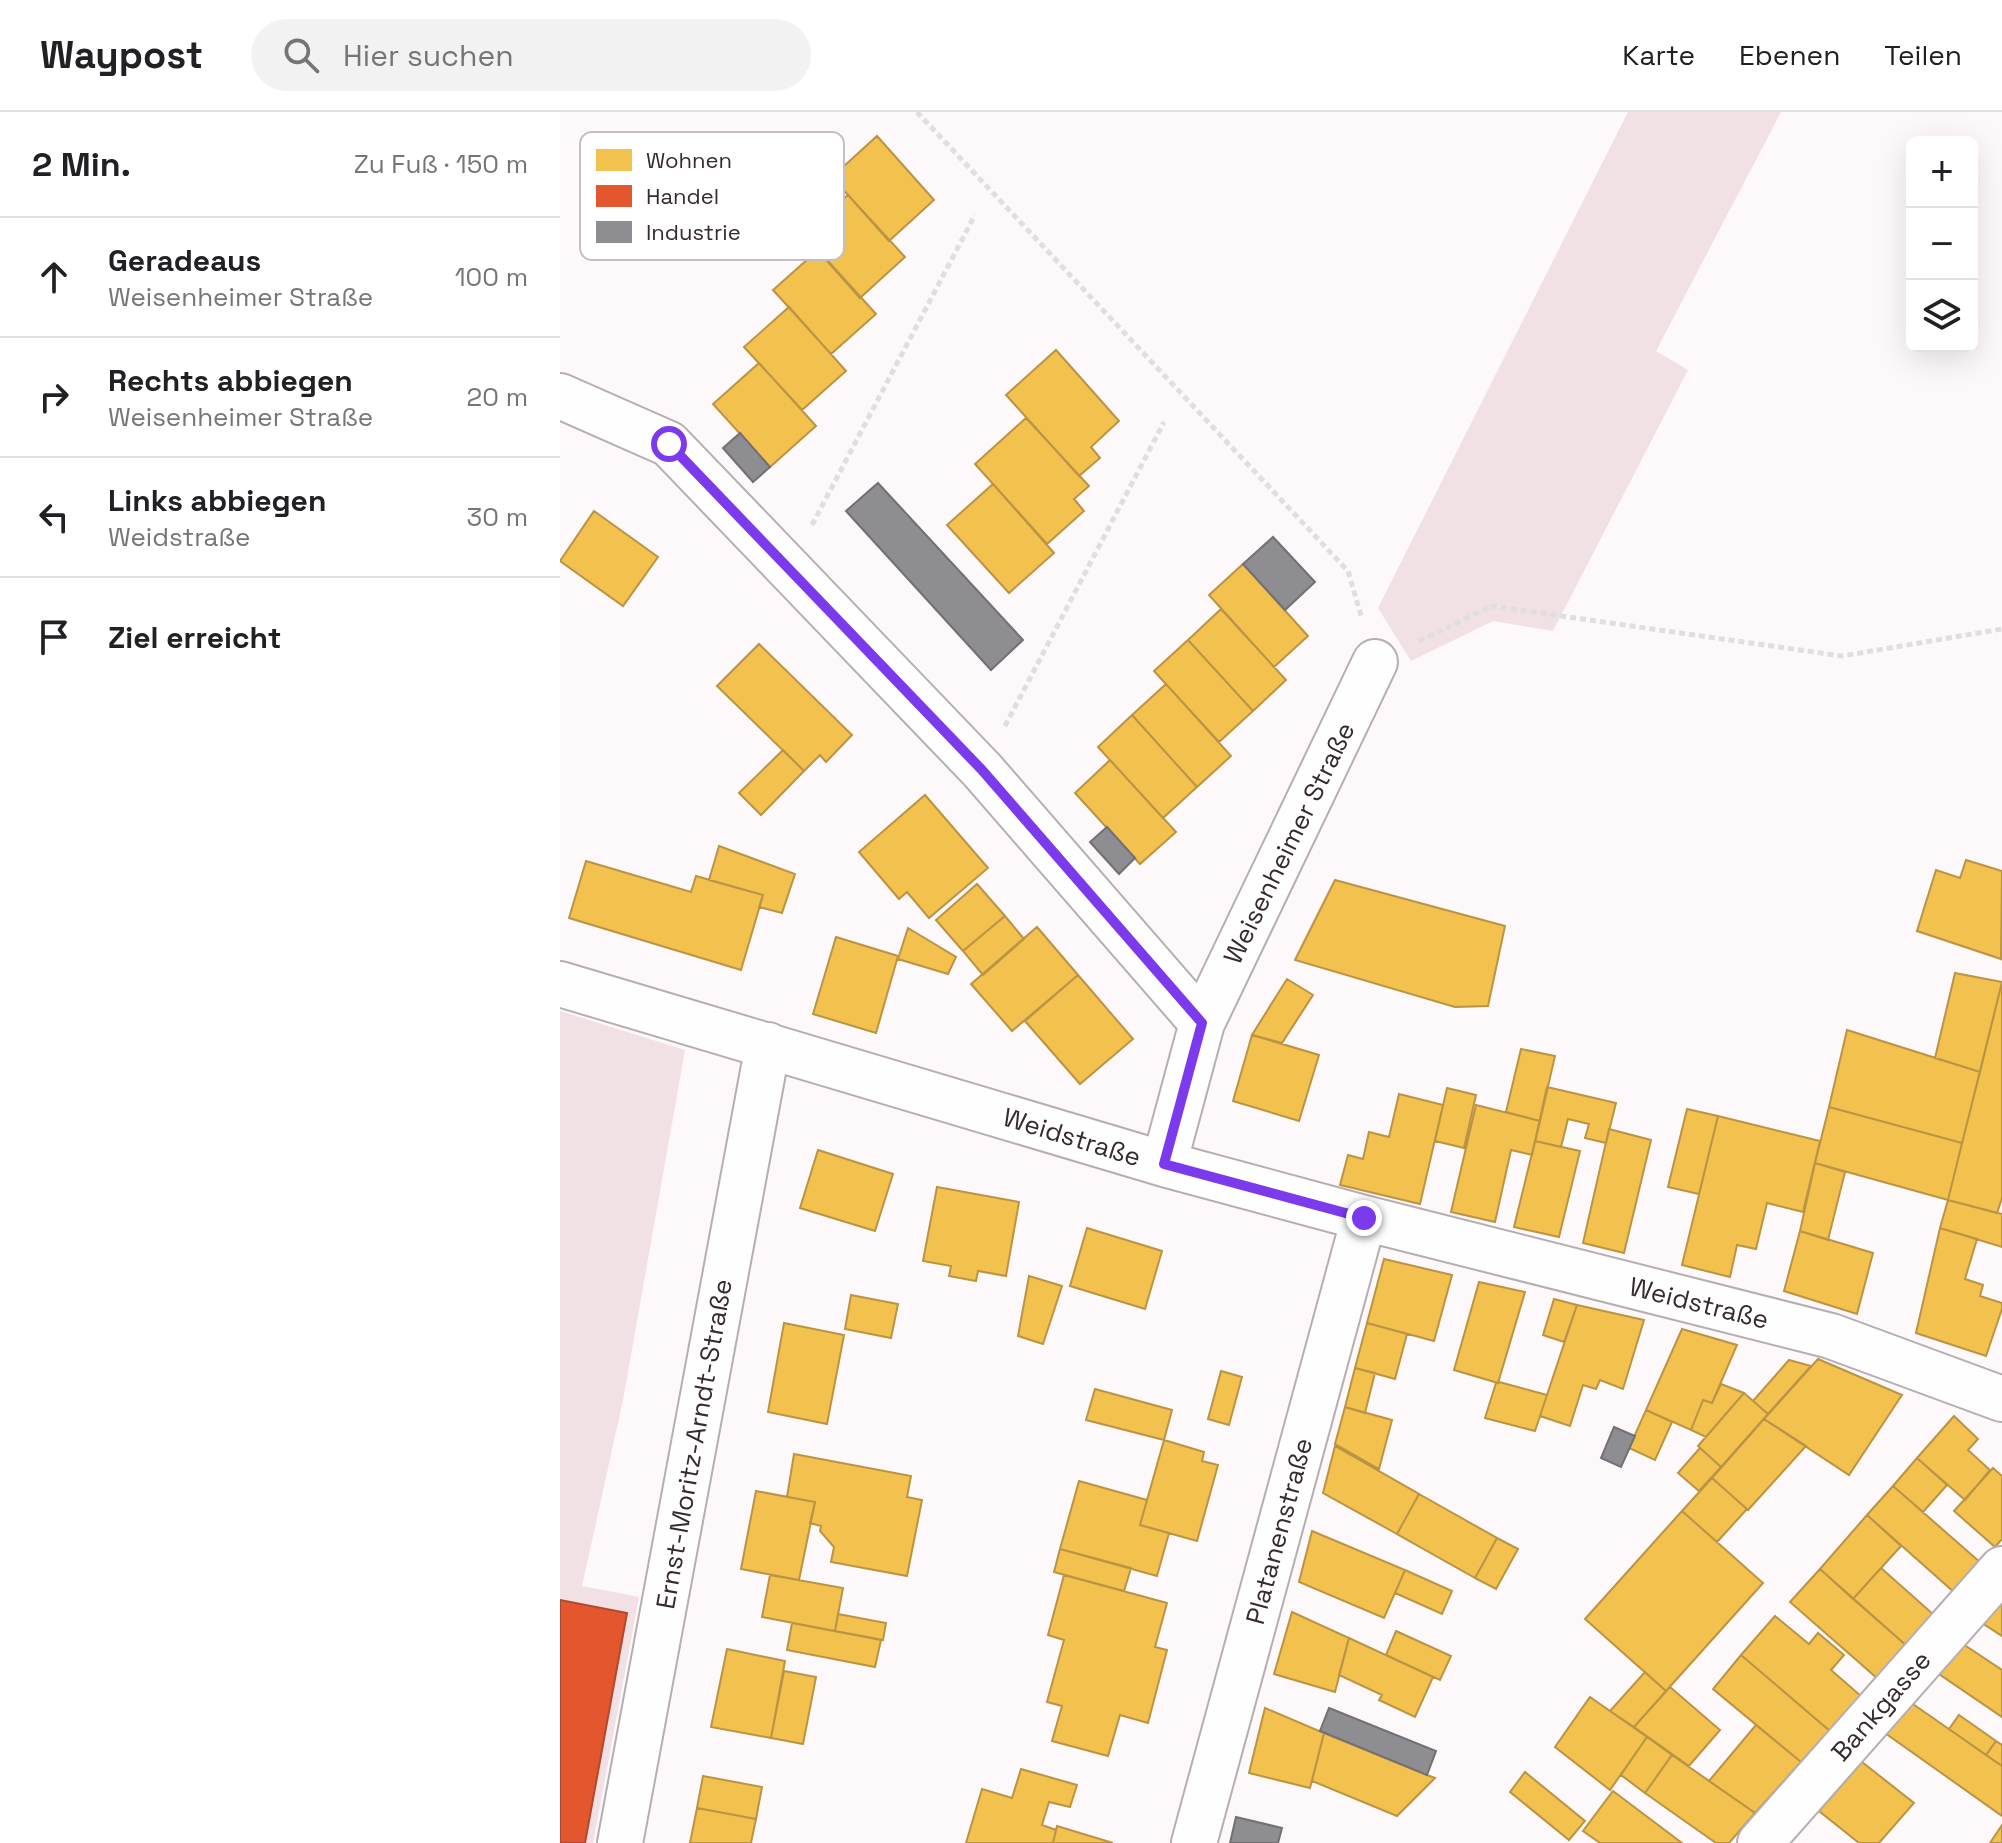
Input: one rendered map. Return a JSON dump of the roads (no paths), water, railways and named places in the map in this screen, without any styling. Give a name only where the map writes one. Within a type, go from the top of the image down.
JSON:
[{"type":"street","points":[[560,396],[669,444],[982,770],[1202,1023]]},
{"type":"street","name":"Weisenheimer Straße","points":[[1164,1164],[1202,1023],[1375,662]]},
{"type":"street","name":"Weidstraße","points":[[560,984],[1164,1164],[1831,1336],[2002,1399]]},
{"type":"street","name":"Ernst-Moritz-Arndt-Straße","points":[[620,1843],[768,1045]]},
{"type":"street","name":"Platanenstraße","points":[[1194,1843],[1364,1218]]},
{"type":"street","name":"Bankgasse","points":[[1760,1843],[2002,1569]]}]
